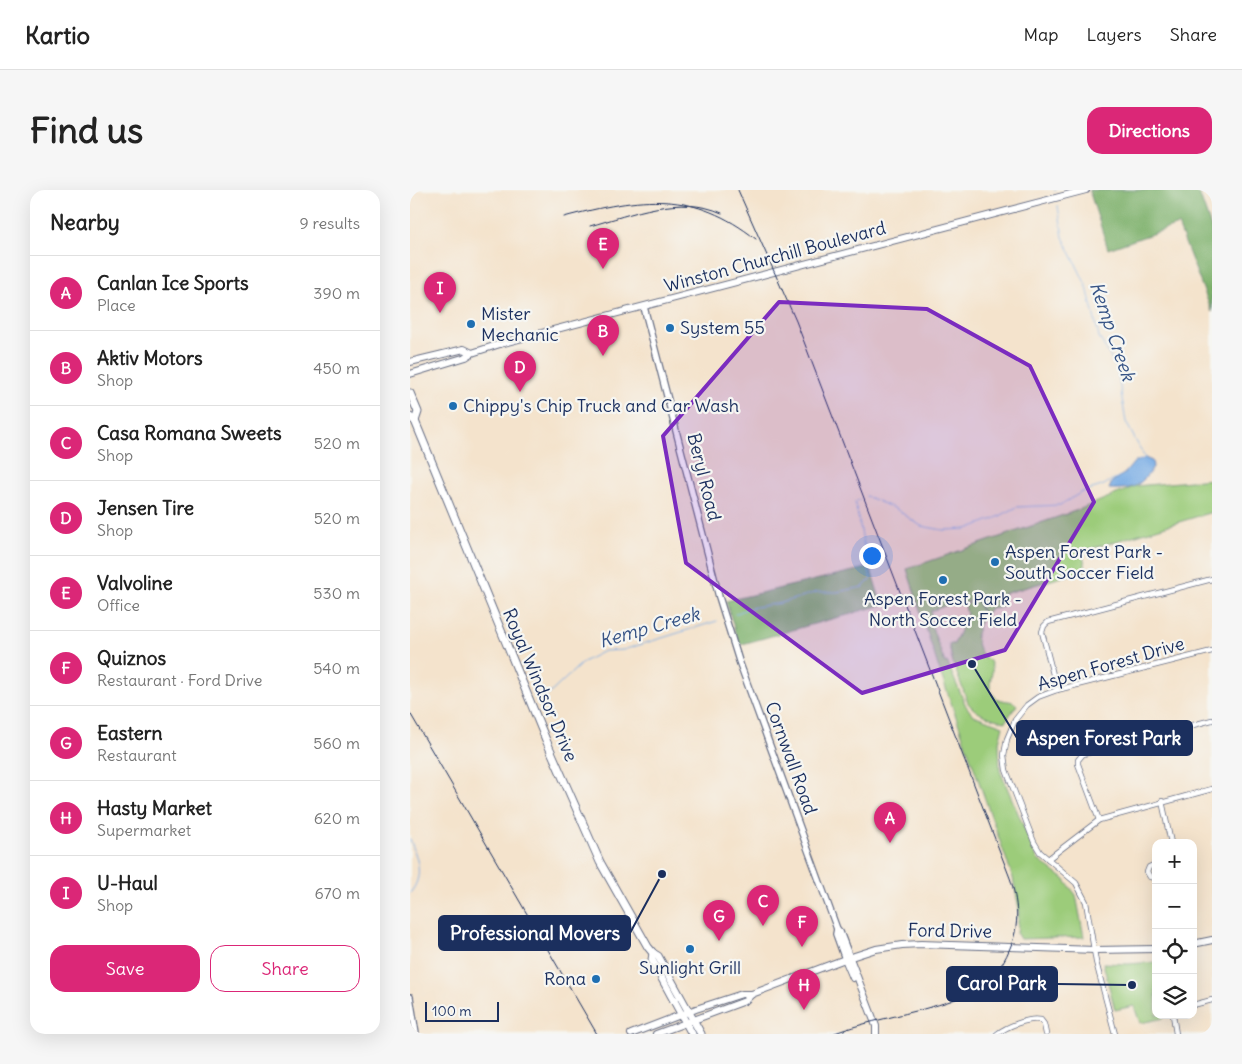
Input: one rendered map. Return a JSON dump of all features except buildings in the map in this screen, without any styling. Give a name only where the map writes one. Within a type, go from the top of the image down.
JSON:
[{"type":"main road","name":"Winston Churchill Boulevard","points":[[410,374],[466,357],[472,353],[1086,190]]},
{"type":"main road","name":"Winston Churchill Boulevard","points":[[410,362],[464,349],[472,353]]},
{"type":"main road","name":"Royal Windsor Drive","points":[[410,393],[418,412],[412,419],[546,740],[600,862],[653,953],[658,956],[701,1034]]},
{"type":"main road","points":[[1197,943],[1212,940]]},
{"type":"main road","name":"Ford Drive","points":[[631,1034],[681,1014],[742,994],[752,994],[848,958],[889,947],[921,944],[1095,950],[1152,949]]},
{"type":"main road","name":"Royal Windsor Drive","points":[[653,953],[652,960],[692,1034]]},
{"type":"main road","name":"Cornwall Road","points":[[848,958],[876,1026],[876,1032]]},
{"type":"main road","name":"Ford Drive","points":[[656,1034],[745,1001],[752,994]]},
{"type":"street","name":"Beryl Road","points":[[644,307],[719,597]]},
{"type":"street","points":[[1057,690],[1042,632],[1048,622],[1212,579]]},
{"type":"street","name":"Cornwall Road","points":[[719,597],[739,661],[848,958]]},
{"type":"street","name":"Aspen Forest Drive","points":[[1115,1034],[1096,962],[1086,902],[1076,882],[1040,852],[1034,842],[1006,770],[1004,755],[1007,739],[1015,720],[1027,705],[1038,697],[1057,690],[1212,650]]},
{"type":"street","points":[[1099,820],[1078,764],[1078,760],[1083,754],[1212,720]]},
{"type":"street","points":[[1048,859],[1099,820],[1162,801],[1212,789]]},
{"type":"street","points":[[1162,801],[1170,839]]},
{"type":"street","points":[[1152,866],[1149,867],[1147,872],[1152,877]]},
{"type":"street","points":[[410,997],[416,1034]]},
{"type":"street","points":[[1197,1004],[1212,1000]]},
{"type":"street","points":[[997,1034],[1012,1026],[1036,1019],[1044,1024],[1046,1034]]},
{"type":"street","points":[[1174,1019],[1176,1034]]},
{"type":"highlighted area","points":[[779,302],[927,309],[1030,366],[1094,502],[1005,650],[862,693],[686,563],[663,436]]},
{"type":"green space","points":[[1089,190],[1198,190],[1212,230],[1212,312],[1178,225],[1108,249]]},
{"type":"green space","points":[[1212,479],[1212,512],[1082,550],[1086,570],[1003,594],[1002,607],[990,608],[984,616],[977,598],[960,605],[958,601],[931,611],[932,616],[928,617],[945,663],[947,662],[966,706],[973,715],[1003,726],[999,742],[1000,771],[1038,860],[1064,879],[1076,895],[1084,937],[1020,939],[1017,934],[1019,909],[1013,878],[938,666],[907,569],[1078,510],[1136,486]]},
{"type":"green space","points":[[870,567],[882,605],[739,645],[726,601]]},
{"type":"green space","points":[[977,600],[983,617],[978,629],[977,641],[981,652],[990,661],[992,693],[1000,700],[1017,705],[1005,722],[980,713],[968,703],[952,660],[949,644],[954,644],[967,615],[965,605]]},
{"type":"green space","points":[[1152,962],[1152,1019],[1159,1019],[1140,1023],[1134,1006],[1115,1010],[1103,963]]},
{"type":"water","points":[[1145,458],[1152,461],[1153,467],[1140,483],[1124,489],[1109,489],[1112,482],[1125,473],[1135,461]]},
{"type":"waterway","name":"Kemp Creek","points":[[1058,206],[1063,237],[1087,287],[1099,337],[1117,369],[1126,422],[1145,458],[1138,461]]},
{"type":"waterway","name":"Kemp Creek","points":[[866,496],[896,509],[921,526],[943,530],[967,529],[996,518],[1017,507],[1060,505],[1082,492],[1102,486],[1120,476]]},
{"type":"waterway","name":"Kemp Creek","points":[[735,614],[749,608],[781,603],[817,592],[837,592],[863,587],[871,579],[855,502],[861,499]]},
{"type":"waterway","name":"Kemp Creek","points":[[544,699],[583,662],[604,651],[623,650],[717,621]]},
{"type":"waterway","points":[[410,839],[418,867],[415,887],[410,893]]},
{"type":"railway","points":[[738,190],[796,321],[1015,895],[1017,922],[1010,948],[1003,963],[984,984],[946,1003],[863,1024],[832,1034]]},
{"type":"railway","points":[[564,217],[618,205],[666,202],[689,205],[711,212],[733,223],[756,239]]},
{"type":"railway","points":[[590,226],[639,212],[673,206],[689,205],[722,213]]},
{"type":"railway","points":[[410,713],[597,1034]]},
{"type":"place","name":"Valvoline","points":[[603,269]]},
{"type":"place","name":"U-Haul","points":[[440,313]]},
{"type":"place","name":"Mister Mechanic","points":[[471,324]]},
{"type":"place","name":"System 55","points":[[670,328]]},
{"type":"place","name":"Aktiv Motors","points":[[603,356]]},
{"type":"place","name":"Jensen Tire","points":[[520,392]]},
{"type":"place","name":"Chippy's Chip Truck and Car Wash","points":[[453,406]]},
{"type":"place","name":"Aspen Forest Park - South Soccer Field","points":[[995,562]]},
{"type":"place","name":"Aspen Forest Park - North Soccer Field","points":[[943,580]]},
{"type":"place","name":"Aspen Forest Park","points":[[972,664]]},
{"type":"place","name":"Canlan Ice Sports","points":[[890,843]]},
{"type":"place","name":"Professional Movers","points":[[662,874]]},
{"type":"place","name":"Casa Romana Sweets","points":[[763,926]]},
{"type":"place","name":"Eastern","points":[[719,941]]},
{"type":"place","name":"Quiznos","points":[[802,947]]},
{"type":"place","name":"Sunlight Grill","points":[[690,949]]},
{"type":"place","name":"Rona","points":[[596,979]]},
{"type":"place","name":"Carol Park","points":[[1132,985]]},
{"type":"place","name":"Hasty Market","points":[[804,1010]]}]
